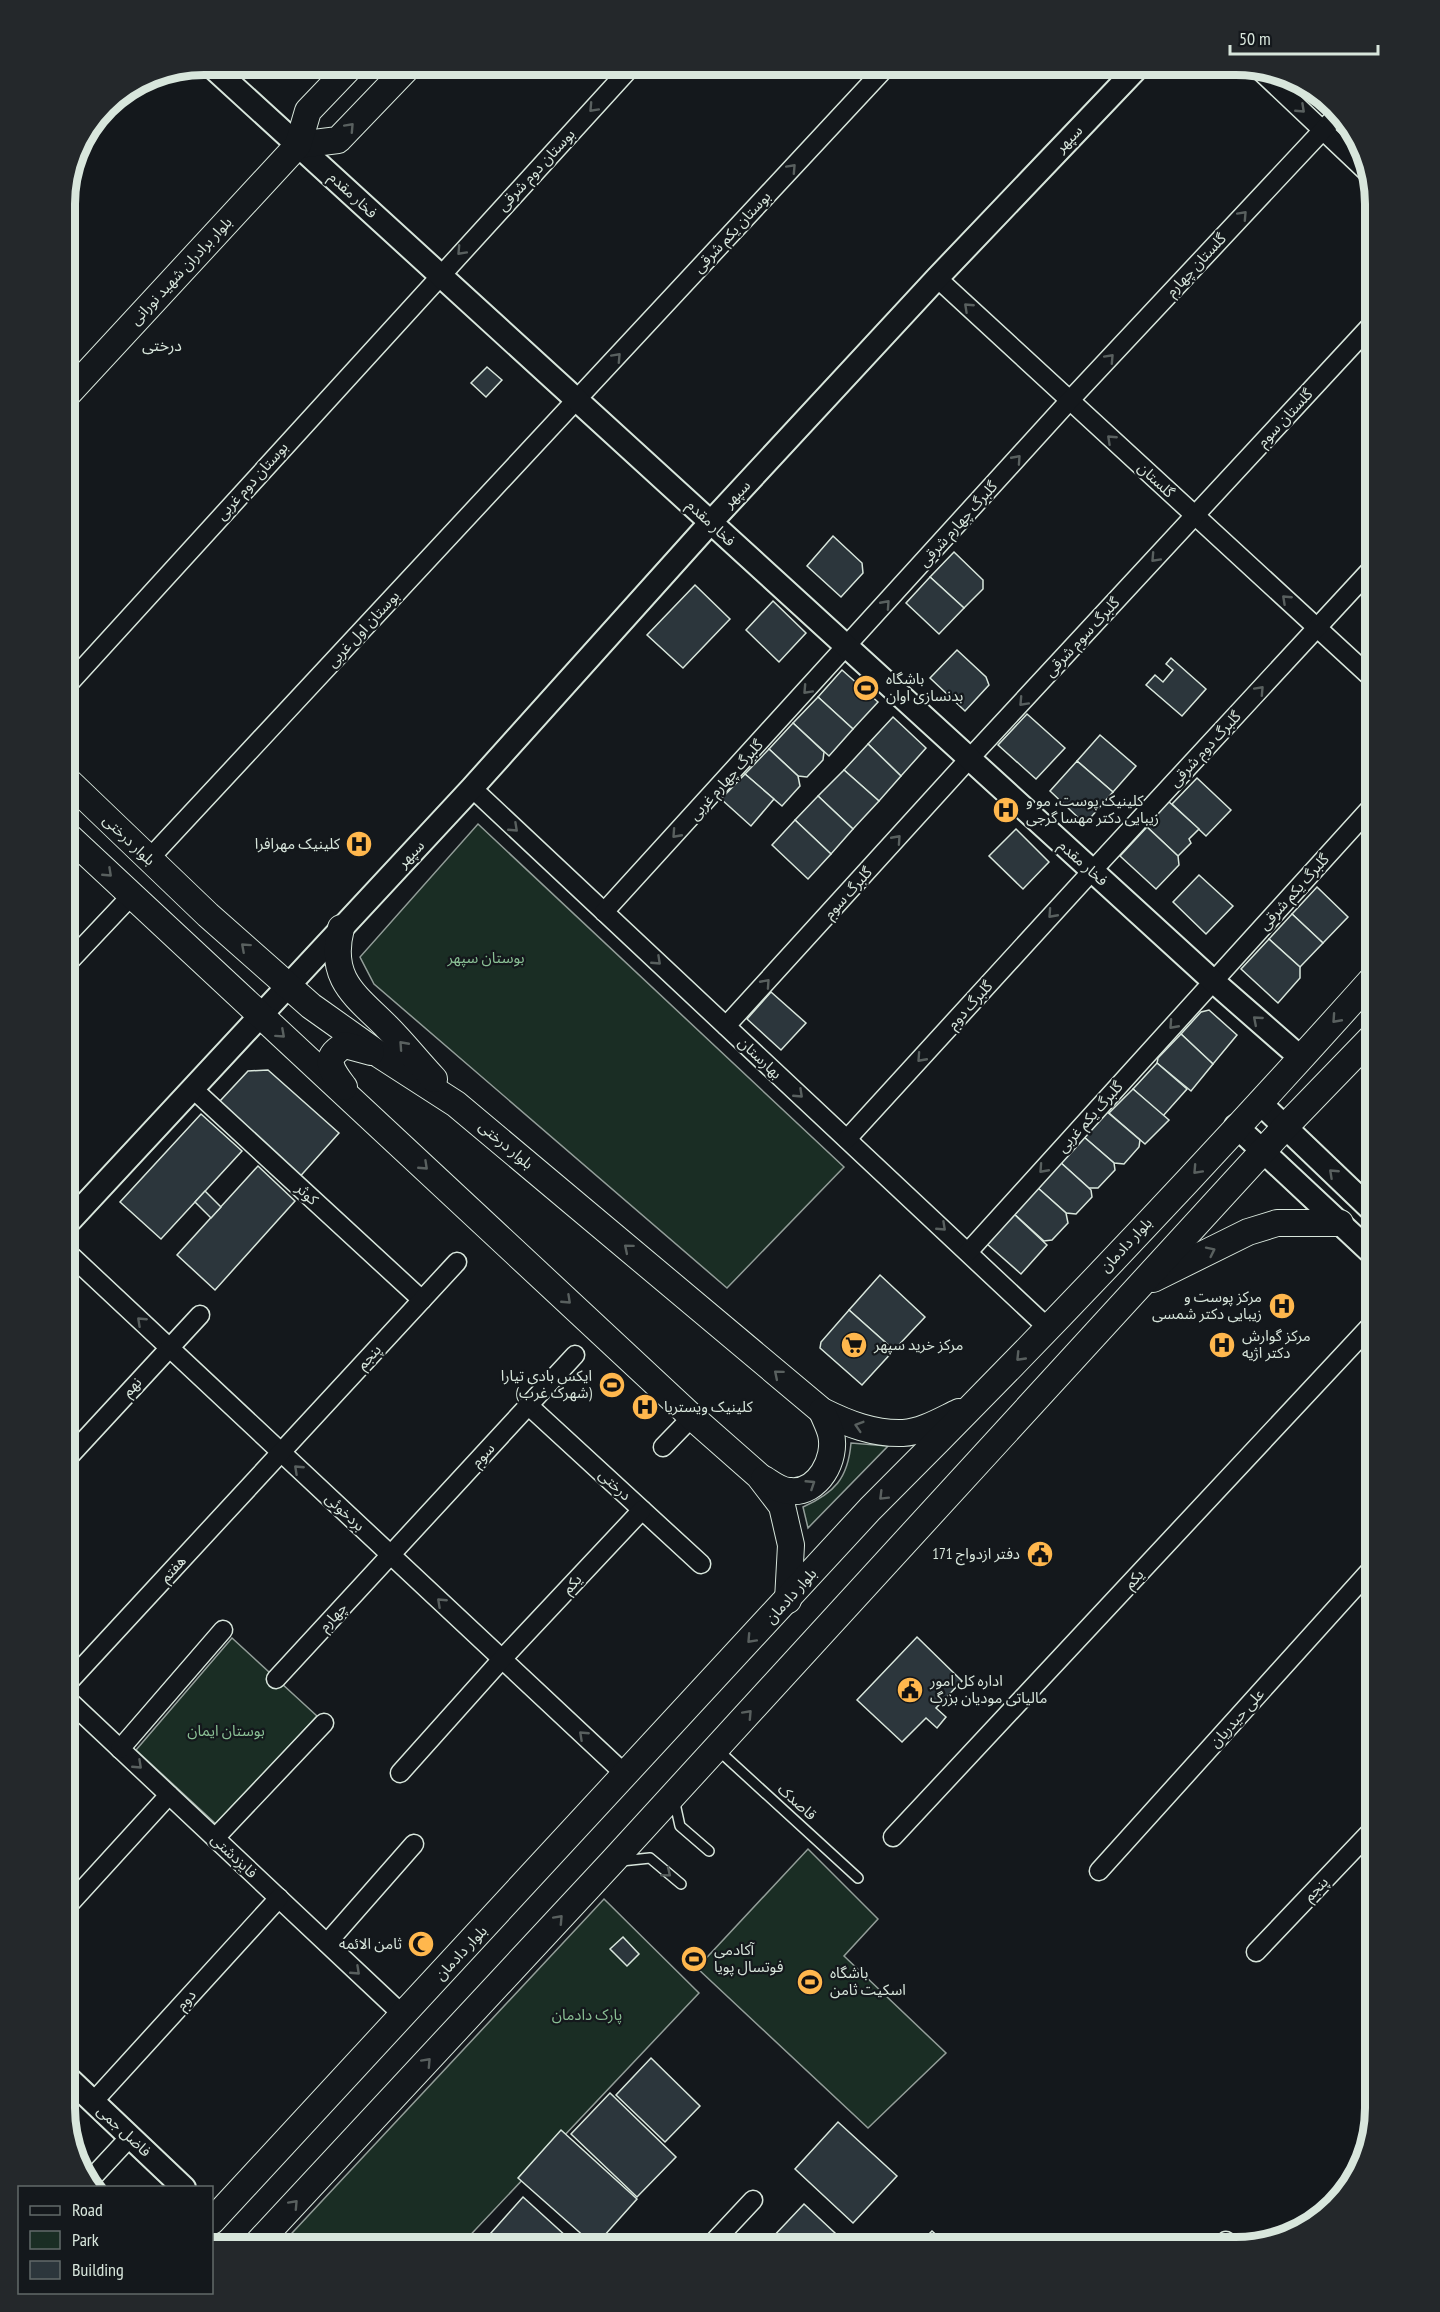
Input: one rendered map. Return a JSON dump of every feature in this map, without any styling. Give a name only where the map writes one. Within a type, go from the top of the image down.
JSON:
[{"type":"main road","name":"بلوار برادران شهید نورانی","points":[[75,386],[298,145],[308,111],[342,75]]},
{"type":"main road","points":[[298,145],[338,141],[400,75]]},
{"type":"main road","name":"بلوار درختی","points":[[75,788],[208,915],[288,987],[325,1017],[456,1104],[822,1412],[863,1429],[903,1433],[932,1424],[974,1405]]},
{"type":"main road","points":[[75,842],[692,1417],[759,1476],[783,1506],[791,1545],[788,1600]]},
{"type":"main road","points":[[183,942],[208,915]]},
{"type":"main road","points":[[341,928],[337,945],[337,960],[352,993],[387,1027],[456,1104]]},
{"type":"main road","name":"بلوار دادمان","points":[[213,2217],[626,1775],[870,1509],[1048,1328],[1365,988]]},
{"type":"main road","points":[[354,1101],[330,1064],[331,1056],[336,1049],[345,1045],[380,1055]]},
{"type":"main road","points":[[263,2237],[673,1796],[1285,1127],[1365,1045]]},
{"type":"main road","points":[[1140,1286],[1248,1232],[1277,1223],[1340,1222]]},
{"type":"main road","points":[[759,1476],[786,1491],[795,1492],[809,1488],[822,1477],[832,1448],[832,1434],[822,1412]]},
{"type":"street","name":"فخار مقدم","points":[[222,75],[969,759],[1301,1058]]},
{"type":"street","name":"بوستان دوم شرقی","points":[[440,275],[624,75]]},
{"type":"street","name":"بوستان یکم شرقی","points":[[578,400],[879,75]]},
{"type":"street","name":"سپهر","points":[[288,987],[472,788],[711,522],[937,278],[1130,75]]},
{"type":"street","points":[[1269,80],[1358,164]]},
{"type":"street","name":"گلستان چهارم","points":[[1070,400],[1333,119]]},
{"type":"street","name":"بوستان دوم غربی","points":[[75,677],[440,275]]},
{"type":"street","name":"گلستان","points":[[937,278],[1365,671]]},
{"type":"street","name":"گلستان سوم","points":[[1195,516],[1365,333]]},
{"type":"street","name":"بوستان اول غربی","points":[[149,859],[578,400]]},
{"type":"street","name":"گلبرگ چهارم شرقی","points":[[847,647],[1070,400]]},
{"type":"street","name":"گلبرگ سوم شرقی","points":[[969,759],[1195,516]]},
{"type":"street","name":"گلبرگ دوم شرقی","points":[[1092,871],[1365,577]]},
{"type":"street","name":"گلبرگ چهارم غربی","points":[[604,912],[847,647]]},
{"type":"street","name":"گلبرگ سوم","points":[[726,1026],[969,759]]},
{"type":"street","name":"بهارستان","points":[[472,788],[1048,1328]]},
{"type":"street","name":"گلبرگ یکم شرقی","points":[[1213,981],[1365,815]]},
{"type":"street","name":"گلبرگ دوم","points":[[848,1139],[1092,871]]},
{"type":"street","points":[[75,955],[132,895]]},
{"type":"street","name":"گلبرگ یکم غربی","points":[[968,1252],[1213,981]]},
{"type":"street","points":[[75,1215],[288,987]]},
{"type":"street","name":"کوثر","points":[[192,1088],[422,1300]]},
{"type":"street","points":[[1260,1102],[1365,1203]]},
{"type":"street","points":[[1236,1126],[1365,1246]]},
{"type":"street","name":"بردخوئی","points":[[75,1259],[626,1775]]},
{"type":"street","name":"پنجم","points":[[281,1452],[457,1262]]},
{"type":"street","name":"نهم","points":[[75,1450],[200,1315]]},
{"type":"street","name":"یکم","points":[[893,1838],[1365,1333]]},
{"type":"street","name":"سوم","points":[[391,1555],[575,1355]]},
{"type":"street","name":"درختی","points":[[529,1406],[701,1564]]},
{"type":"street","points":[[663,1447],[692,1417]]},
{"type":"street","name":"هفتم","points":[[75,1674],[281,1452]]},
{"type":"street","name":"یکم","points":[[502,1659],[642,1510]]},
{"type":"street","name":"چهارم","points":[[276,1678],[391,1555]]},
{"type":"street","name":"علی حیدریان","points":[[1099,1871],[1365,1577]]},
{"type":"street","points":[[120,1749],[224,1630]]},
{"type":"street","points":[[400,1773],[502,1659]]},
{"type":"street","name":"فایزدشتی","points":[[75,1707],[403,2015]]},
{"type":"street","points":[[215,1838],[324,1723]]},
{"type":"street","points":[[75,1897],[169,1795]]},
{"type":"street","name":"پنجم","points":[[1256,1952],[1365,1838]]},
{"type":"street","points":[[327,1943],[414,1844]]},
{"type":"street","name":"دوم","points":[[93,2102],[279,1898]]},
{"type":"street","name":"فاضل جمی","points":[[75,2085],[183,2186]]},
{"type":"street","points":[[94,2175],[130,2137]]},
{"type":"street","points":[[718,2237],[753,2200]]},
{"type":"lane","name":"قاصدک","points":[[716,1749],[858,1878]]},
{"type":"lane","points":[[673,1796],[680,1826],[709,1851]]},
{"type":"lane","points":[[613,1861],[650,1858],[681,1884]]},
{"type":"green space","name":"بوستان سپهر","points":[[478,824],[844,1167],[727,1288],[374,984],[360,957]]},
{"type":"green space","points":[[851,1443],[888,1446],[808,1528],[803,1507],[823,1496],[838,1483],[847,1466]]},
{"type":"green space","name":"بوستان ایمان","points":[[232,1638],[317,1716],[217,1825],[136,1750]]},
{"type":"green space","points":[[808,1849],[878,1919],[844,1956],[946,2053],[868,2128],[697,1968]]},
{"type":"green space","name":"پارک دادمان","points":[[604,1899],[699,1993],[468,2237],[288,2237]]},
{"type":"building","points":[[487,367],[502,380],[486,397],[471,383]]},
{"type":"building","points":[[833,536],[862,563],[863,573],[841,597],[807,566]]},
{"type":"building","points":[[954,552],[983,580],[983,589],[964,608],[930,577]]},
{"type":"building","points":[[930,577],[964,608],[939,634],[906,603]]},
{"type":"building","points":[[695,585],[730,619],[683,668],[647,635]]},
{"type":"building","points":[[773,601],[806,633],[779,662],[746,630]]},
{"type":"building","points":[[957,650],[986,677],[989,685],[965,711],[930,678]]},
{"type":"building","points":[[1171,658],[1206,689],[1182,716],[1146,685],[1155,675],[1163,682],[1173,670],[1166,664]]},
{"type":"building","points":[[842,670],[878,702],[853,729],[818,697]]},
{"type":"building","points":[[818,697],[853,729],[829,756],[793,723]]},
{"type":"building","points":[[1027,714],[1065,748],[1036,779],[998,745]]},
{"type":"building","points":[[893,717],[926,748],[901,776],[868,744]]},
{"type":"building","points":[[793,723],[824,752],[823,760],[807,777],[798,776],[769,749]]},
{"type":"building","points":[[1100,735],[1136,766],[1113,792],[1077,761]]},
{"type":"building","points":[[868,744],[901,776],[879,801],[844,770]]},
{"type":"building","points":[[769,749],[798,776],[800,786],[782,806],[745,774]]},
{"type":"building","points":[[1077,761],[1113,792],[1085,824],[1050,791]]},
{"type":"building","points":[[844,770],[879,801],[853,829],[818,796]]},
{"type":"building","points":[[745,774],[774,799],[751,826],[721,799]]},
{"type":"building","points":[[1197,778],[1231,810],[1206,836],[1172,804]]},
{"type":"building","points":[[818,796],[853,829],[831,854],[795,820]]},
{"type":"building","points":[[1168,801],[1199,829],[1189,839],[1191,843],[1178,856],[1145,825]]},
{"type":"building","points":[[795,820],[831,854],[808,879],[772,845]]},
{"type":"building","points":[[1147,827],[1178,856],[1179,865],[1156,889],[1120,856]]},
{"type":"building","points":[[1016,829],[1049,862],[1023,889],[989,856]]},
{"type":"building","points":[[1199,875],[1233,906],[1206,934],[1173,902]]},
{"type":"building","points":[[1317,887],[1348,917],[1323,943],[1292,914]]},
{"type":"building","points":[[1292,914],[1323,943],[1300,967],[1269,939]]},
{"type":"building","points":[[1269,939],[1300,967],[1300,978],[1278,1003],[1241,969]]},
{"type":"building","points":[[771,992],[806,1023],[781,1050],[747,1019]]},
{"type":"building","points":[[1209,1010],[1237,1035],[1213,1064],[1181,1034],[1201,1012]]},
{"type":"building","points":[[1181,1034],[1213,1064],[1191,1091],[1157,1063],[1158,1058]]},
{"type":"building","points":[[1157,1063],[1187,1089],[1163,1116],[1133,1089]]},
{"type":"building","points":[[268,1070],[339,1133],[296,1181],[225,1118],[220,1101],[248,1071]]},
{"type":"building","points":[[1133,1089],[1169,1120],[1145,1144],[1109,1113]]},
{"type":"building","points":[[1106,1111],[1140,1140],[1139,1147],[1124,1164],[1114,1163],[1084,1137]]},
{"type":"building","points":[[201,1114],[242,1151],[161,1239],[120,1202]]},
{"type":"building","points":[[1084,1137],[1114,1163],[1115,1170],[1098,1188],[1089,1188],[1060,1162]]},
{"type":"building","points":[[1060,1162],[1091,1190],[1092,1197],[1076,1214],[1066,1213],[1038,1188]]},
{"type":"building","points":[[258,1166],[295,1201],[215,1290],[177,1255]]},
{"type":"building","points":[[1038,1188],[1066,1213],[1068,1223],[1052,1240],[1044,1241],[1014,1214]]},
{"type":"building","points":[[205,1191],[221,1207],[211,1218],[195,1202]]},
{"type":"building","points":[[1014,1214],[1047,1245],[1021,1274],[987,1244]]},
{"type":"building","points":[[880,1275],[925,1317],[894,1350],[849,1310]]},
{"type":"building","name":"مرکز خرید سپهر","points":[[849,1310],[894,1350],[862,1385],[820,1348],[821,1342]]},
{"type":"building","name":"اداره کل امور مالیاتی مودیان بزرگ","points":[[917,1637],[962,1681],[936,1708],[946,1717],[937,1728],[926,1718],[902,1742],[857,1700]]},
{"type":"building","points":[[623,1937],[639,1954],[627,1966],[610,1949]]},
{"type":"building","points":[[651,2058],[700,2106],[665,2142],[616,2095]]},
{"type":"building","points":[[610,2093],[676,2157],[637,2197],[571,2134]]},
{"type":"building","points":[[838,2122],[897,2176],[853,2223],[795,2169]]},
{"type":"building","points":[[561,2130],[637,2199],[603,2237],[585,2237],[518,2178]]},
{"type":"building","points":[[523,2197],[567,2237],[487,2237]]},
{"type":"building","points":[[804,2204],[839,2237],[773,2237]]},
{"type":"building","points":[[932,2231],[939,2237],[926,2237]]},
{"type":"place","name":"باشگاه بدنسازی اوان","points":[[866,688]]},
{"type":"place","name":"کلینیک پوست، مو و زیبایی دکتر مهسا گرجی","points":[[1006,810]]},
{"type":"place","name":"کلینیک مهرافرا","points":[[359,844]]},
{"type":"place","name":"مرکز پوست و زیبایی دکتر شمسی","points":[[1282,1306]]},
{"type":"place","name":"مرکز خرید سپهر","points":[[854,1345]]},
{"type":"place","name":"مرکز گوارش دکتر اژیه","points":[[1222,1345]]},
{"type":"place","name":"ایکس بادی تیارا (شهرک غرب)","points":[[612,1385]]},
{"type":"place","name":"کلینیک ویستریا","points":[[645,1407]]},
{"type":"place","name":"دفتر ازدواج 171","points":[[1040,1554]]},
{"type":"place","name":"اداره کل امور مالیاتی مودیان بزرگ","points":[[910,1690]]},
{"type":"place","name":"ثامن الائمه","points":[[421,1944]]},
{"type":"place","name":"آکادمی فوتسال پویا","points":[[694,1959]]},
{"type":"place","name":"باشگاه اسکیت ثامن","points":[[810,1982]]},
{"type":"district","name":"درختی","points":[[162,345]]}]
